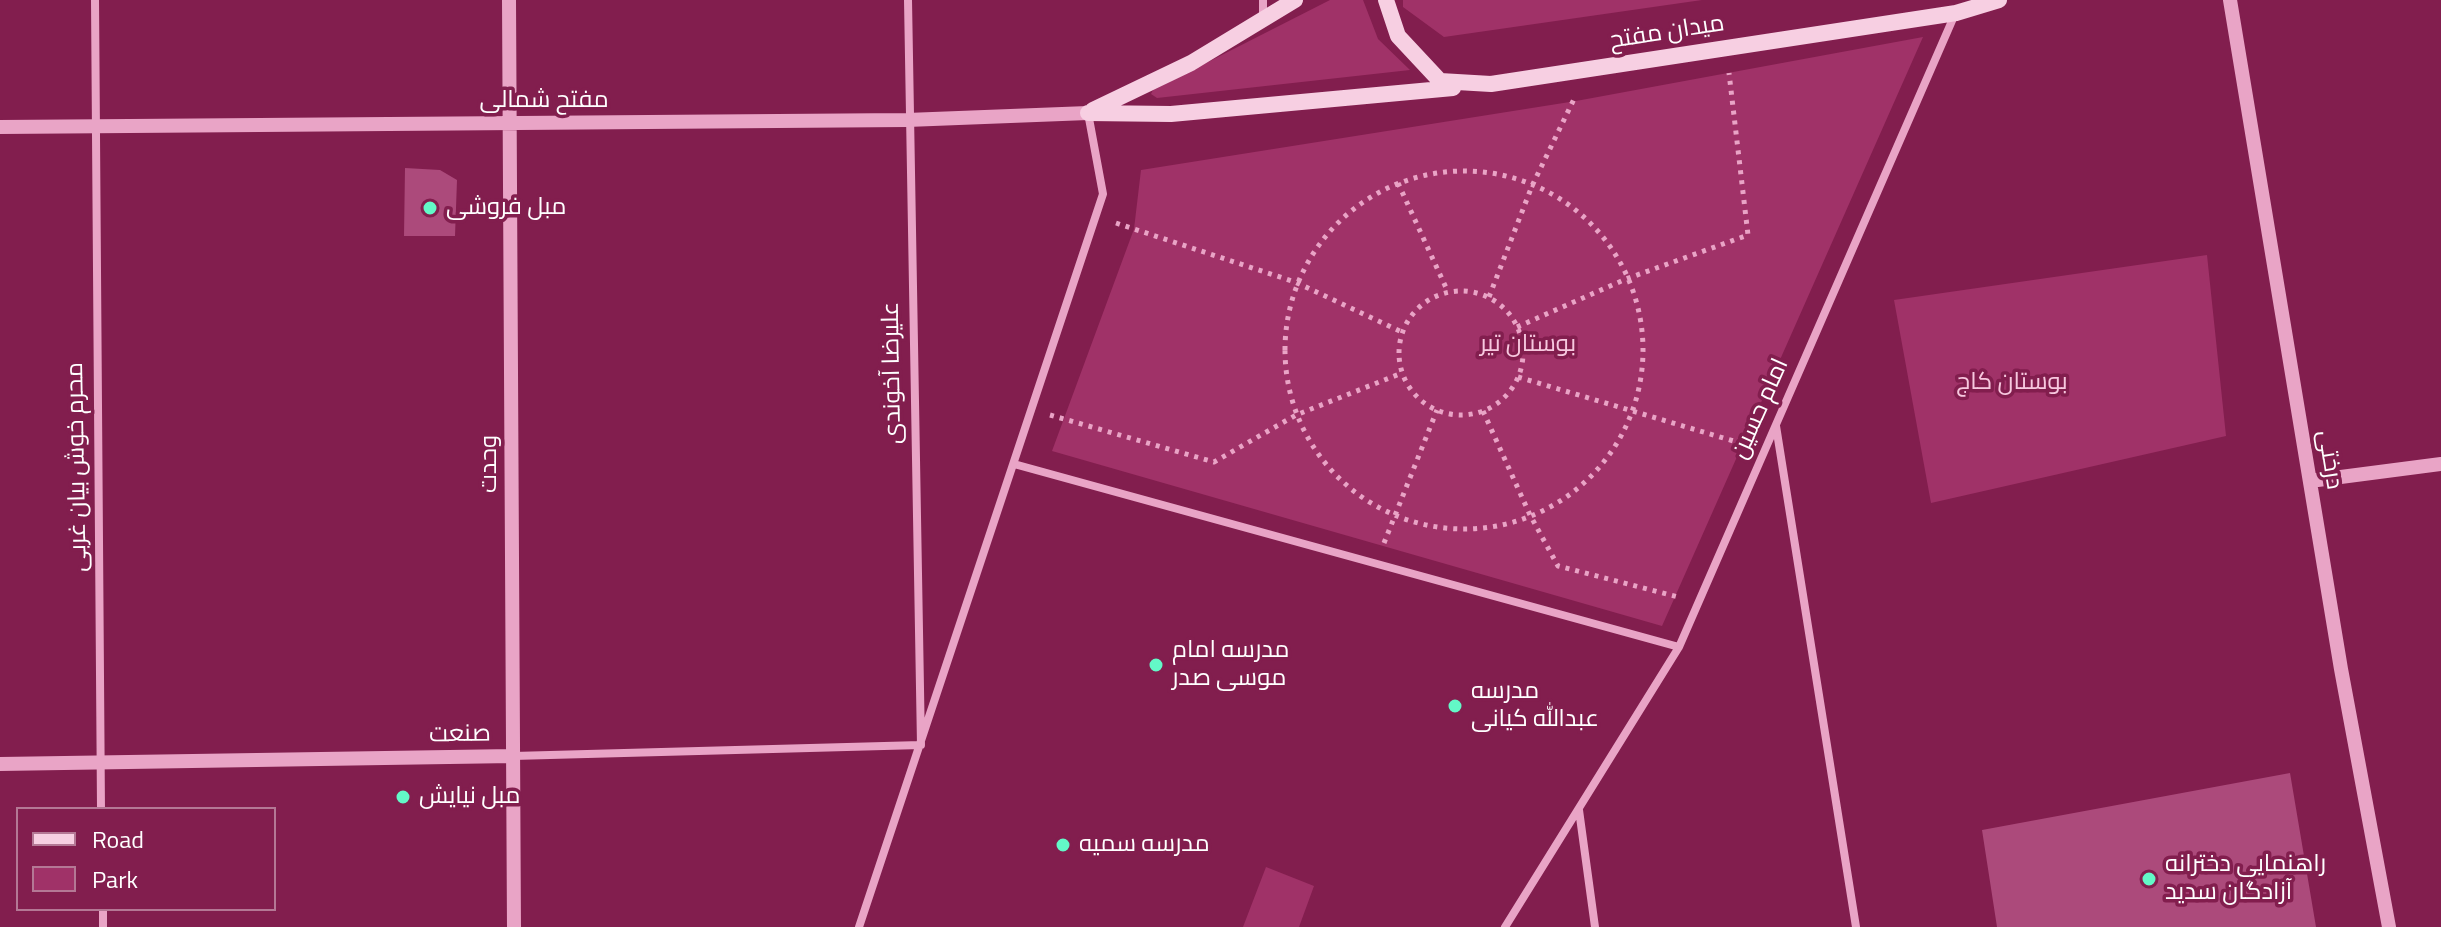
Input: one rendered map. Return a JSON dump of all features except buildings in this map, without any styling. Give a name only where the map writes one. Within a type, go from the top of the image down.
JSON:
[{"type":"main road","points":[[1088,113],[1191,63],[1295,0]]},
{"type":"main road","name":"میدان مفتح","points":[[1386,0],[1398,36],[1440,81],[1491,84],[1956,13],[1999,0]]},
{"type":"main road","points":[[1088,113],[1171,114],[1491,84]]},
{"type":"street","name":"محرم خوش بیان غربی","points":[[95,0],[101,807]]},
{"type":"street","name":"وحدت","points":[[509,0],[514,927]]},
{"type":"street","name":"علیرضا آخوندی","points":[[908,0],[907,120],[921,745]]},
{"type":"street","points":[[1263,0],[1263,20]]},
{"type":"street","name":"درختی","points":[[2230,0],[2310,481],[2389,927]]},
{"type":"street","name":"امام حسین","points":[[1505,927],[1679,647],[1956,13]]},
{"type":"street","name":"مفتح شمالی","points":[[0,127],[907,120],[1088,113]]},
{"type":"street","name":"علیرضا آخوندی","points":[[859,927],[1103,194],[1088,113]]},
{"type":"street","points":[[1776,425],[1856,927]]},
{"type":"street","points":[[1014,464],[1679,647]]},
{"type":"street","points":[[2310,481],[2441,464]]},
{"type":"street","name":"صنعت","points":[[0,764],[513,756],[921,745]]},
{"type":"street","points":[[1579,809],[1595,927]]},
{"type":"path","points":[[1517,327],[1626,279],[1748,235],[1725,48]]},
{"type":"path","points":[[1489,297],[1532,186],[1576,101],[1570,72]]},
{"type":"path","points":[[1438,171],[1500,173],[1558,196],[1605,239],[1626,279],[1634,294],[1643,356],[1639,412],[1600,467],[1557,504],[1505,526],[1449,530],[1394,518],[1345,489],[1308,446],[1296,415],[1291,336],[1295,282],[1329,229],[1378,190],[1438,171]]},
{"type":"path","points":[[1398,183],[1448,292]]},
{"type":"path","points":[[1096,216],[1295,282],[1402,332]]},
{"type":"path","points":[[1468,291],[1489,297],[1505,309],[1517,327],[1523,347],[1518,377],[1501,401],[1483,411],[1464,416],[1437,410],[1411,391],[1402,373],[1398,353],[1402,332],[1412,313],[1428,300],[1448,292],[1468,291]]},
{"type":"path","points":[[1033,409],[1214,462],[1296,415],[1402,373]]},
{"type":"path","points":[[1518,377],[1765,449]]},
{"type":"path","points":[[1375,563],[1437,410]]},
{"type":"path","points":[[1483,411],[1530,515],[1558,566],[1698,602]]},
{"type":"green space","points":[[1330,0],[1363,0],[1378,39],[1410,70],[1157,98],[1151,94],[1153,90]]},
{"type":"green space","points":[[1403,0],[1702,0],[1444,37],[1403,7]]},
{"type":"green space","name":"بوستان تیر","points":[[1923,37],[1662,626],[1052,451],[1134,229],[1141,170],[1576,101]]},
{"type":"green space","name":"بوستان کاج","points":[[2207,255],[2226,436],[1931,503],[1894,300]]},
{"type":"green space","points":[[1266,867],[1314,886],[1299,927],[1243,927]]},
{"type":"place","name":"مبل فروشی","points":[[430,208]]},
{"type":"place","name":"مدرسه امام موسی صدر","points":[[1156,665]]},
{"type":"place","name":"مدرسه عبدالله کیانی","points":[[1455,706]]},
{"type":"place","name":"مبل نیایش","points":[[403,797]]},
{"type":"place","name":"مدرسه سمیه","points":[[1063,845]]},
{"type":"place","name":"راهنمایی دخترانه آزادگان سدید","points":[[2149,879]]}]
